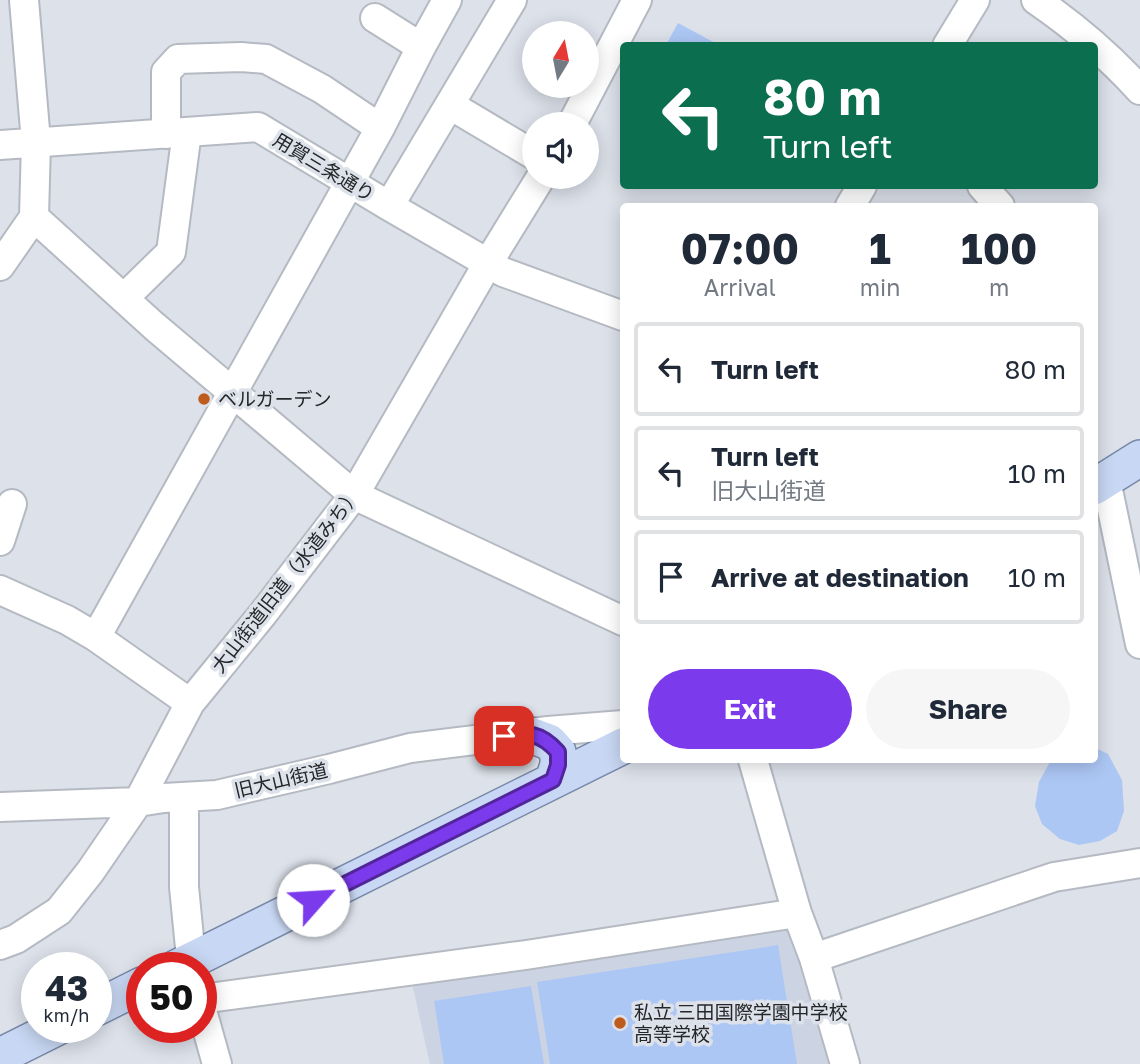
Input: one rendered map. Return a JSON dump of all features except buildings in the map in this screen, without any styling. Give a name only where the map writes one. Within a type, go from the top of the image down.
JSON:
[{"type":"main road","points":[[1100,484],[1140,458]]},
{"type":"main road","points":[[527,734],[549,742],[558,752],[558,765],[553,780]]},
{"type":"main road","points":[[212,952],[620,747]]},
{"type":"main road","points":[[3,1055],[27,1043]]},
{"type":"street","points":[[0,266],[34,217],[36,142],[24,0]]},
{"type":"street","points":[[96,637],[380,128],[447,0]]},
{"type":"street","points":[[389,206],[512,0]]},
{"type":"street","points":[[578,112],[637,0]]},
{"type":"street","points":[[949,42],[975,0]]},
{"type":"street","points":[[1036,0],[1091,42]]},
{"type":"street","points":[[375,18],[421,47]]},
{"type":"street","points":[[1098,48],[1140,90]]},
{"type":"street","points":[[124,298],[171,252],[177,133],[166,72],[178,59],[266,59],[323,89],[380,128]]},
{"type":"street","points":[[450,104],[522,148]]},
{"type":"street","name":"用賀三条通り","points":[[0,145],[258,127],[503,272],[620,315]]},
{"type":"street","name":"大山街道旧道（水道みち）","points":[[138,802],[190,702],[262,615],[354,495],[534,189]]},
{"type":"street","points":[[985,189],[997,203]]},
{"type":"street","points":[[34,217],[124,298],[354,495],[620,620]]},
{"type":"street","points":[[1100,484],[1140,644]]},
{"type":"street","points":[[0,541],[12,504]]},
{"type":"street","points":[[0,590],[67,620],[96,637],[190,702]]},
{"type":"street","name":"旧大山街道","points":[[0,807],[138,802],[217,794],[410,748],[620,725]]},
{"type":"street","points":[[754,763],[797,914],[814,958],[845,1064]]},
{"type":"street","points":[[184,797],[186,952]]},
{"type":"street","points":[[0,945],[16,939],[60,911],[138,802]]},
{"type":"street","points":[[814,958],[1054,877],[1140,863]]},
{"type":"street","points":[[217,997],[526,956],[797,914]]},
{"type":"street","points":[[211,1043],[217,1064]]},
{"type":"shaded area","points":[[678,23],[713,42],[668,42]]},
{"type":"shaded area","points":[[1098,749],[1108,754],[1122,780],[1124,811],[1117,831],[1100,841],[1079,845],[1060,839],[1042,824],[1035,806],[1039,782],[1049,763],[1098,763]]},
{"type":"shaded area","name":"私立 三田国際学園中学校 高等学校","points":[[780,927],[791,933],[830,1064],[430,1064],[412,983]]},
{"type":"shaded area","points":[[778,945],[797,1064],[550,1064],[537,982]]},
{"type":"shaded area","points":[[531,986],[544,1064],[444,1064],[434,1001]]},
{"type":"place","name":"ベルガーデン","points":[[204,399]]},
{"type":"place","name":"私立 三田国際学園中学校 高等学校","points":[[620,1023]]},
{"type":"route","points":[[313,900],[553,780],[558,765],[558,752],[549,742],[527,734],[504,736]]}]
